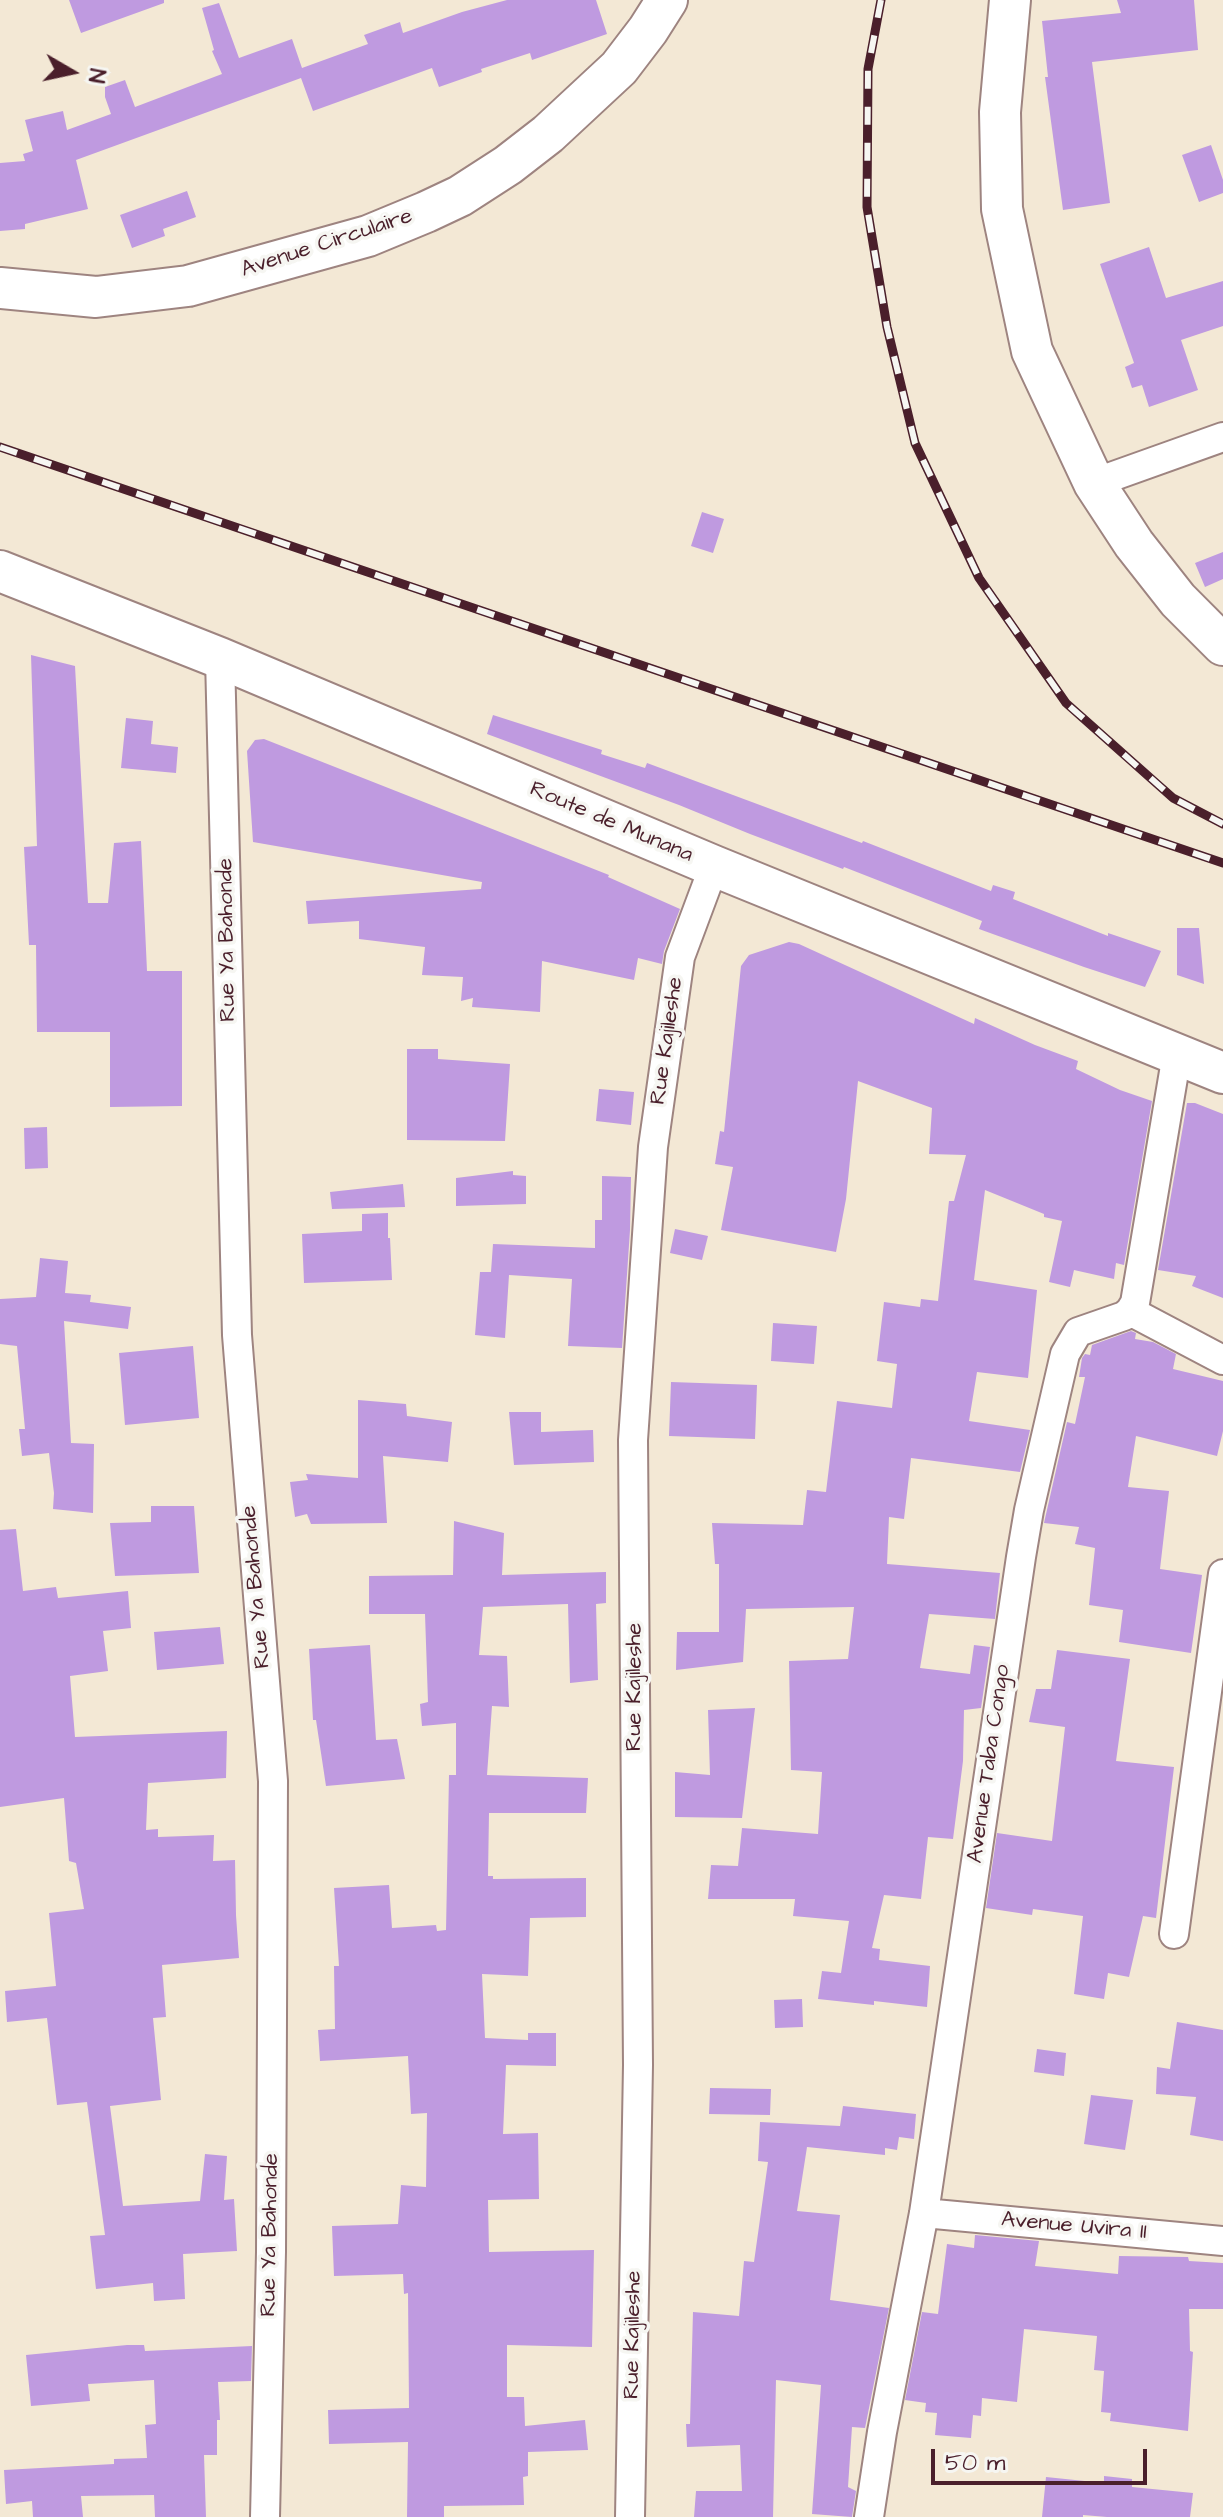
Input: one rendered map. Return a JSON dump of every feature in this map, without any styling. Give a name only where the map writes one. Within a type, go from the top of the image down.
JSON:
[{"type":"street","name":"Avenue Circulaire","points":[[0,288],[96,297],[188,286],[368,236],[426,212],[460,196],[548,134],[619,68],[667,0]]},
{"type":"street","points":[[1010,0],[1000,112],[1002,209],[1032,351],[1094,483],[1134,544],[1178,600],[1223,645]]},
{"type":"street","points":[[1094,483],[1223,437]]},
{"type":"street","name":"Route de Munana","points":[[0,571],[220,658],[714,866],[1223,1073]]},
{"type":"street","name":"Rue Ya Bahonde","points":[[220,658],[237,1335],[273,1781],[271,2252],[265,2517]]},
{"type":"street","name":"Rue Kajileshe","points":[[630,2517],[638,2065],[633,1440],[653,1147],[680,957],[714,866]]},
{"type":"street","points":[[1177,1054],[1138,1292],[1130,1311],[1223,1360]]},
{"type":"street","name":"Avenue Taba Congo","points":[[869,2517],[924,2213],[1029,1510],[1065,1354],[1074,1335],[1130,1311]]},
{"type":"street","points":[[1174,1934],[1223,1574]]},
{"type":"street","name":"Avenue Uvira II","points":[[924,2213],[1223,2241]]},
{"type":"building","points":[[69,0],[164,0],[164,3],[81,33]]},
{"type":"building","points":[[507,0],[596,0],[607,34],[532,60],[530,53],[439,87],[432,68],[313,111],[301,78],[76,160],[88,209],[25,224],[25,229],[0,231],[0,163],[25,161],[23,154],[33,151],[25,120],[63,111],[67,130],[111,114],[105,87],[125,80],[135,107],[222,74],[212,51],[202,8],[219,3],[239,58],[292,39],[302,68],[368,44],[364,35],[400,22],[403,33]]},
{"type":"building","points":[[1117,0],[1194,0],[1198,50],[1092,62],[1110,203],[1063,210],[1045,77],[1048,77],[1042,21],[1121,13]]},
{"type":"building","points":[[1211,145],[1223,180],[1223,193],[1199,202],[1182,155]]},
{"type":"building","points":[[187,191],[196,217],[163,229],[165,236],[132,248],[120,215]]},
{"type":"building","points":[[1149,247],[1166,298],[1223,281],[1223,326],[1181,340],[1198,390],[1149,407],[1142,385],[1132,388],[1125,367],[1134,363],[1100,264]]},
{"type":"building","points":[[702,512],[724,519],[713,553],[691,546]]},
{"type":"building","points":[[1223,552],[1223,579],[1205,587],[1195,563]]},
{"type":"building","points":[[31,655],[75,666],[88,903],[108,903],[114,843],[141,841],[147,971],[182,971],[182,1106],[110,1107],[110,1032],[37,1032],[36,945],[29,945],[24,847],[37,846]]},
{"type":"building","points":[[493,715],[602,750],[601,754],[645,768],[647,763],[991,891],[993,885],[1015,892],[1013,899],[1108,936],[1108,933],[1161,951],[1145,987],[1084,967],[979,929],[982,921],[844,867],[487,734]]},
{"type":"building","points":[[126,718],[153,721],[151,744],[178,747],[176,773],[121,768]]},
{"type":"building","points":[[264,739],[609,875],[680,909],[662,964],[638,958],[634,980],[542,961],[540,1012],[472,1007],[473,998],[461,1001],[463,977],[422,975],[425,947],[359,939],[359,921],[308,924],[306,901],[481,889],[482,882],[253,842],[247,751],[255,740]]},
{"type":"building","points":[[1177,928],[1199,928],[1204,984],[1177,975]]},
{"type":"building","points":[[789,942],[974,1024],[975,1018],[1078,1061],[1076,1069],[1152,1101],[1124,1265],[1116,1263],[1114,1279],[1074,1270],[1070,1287],[1049,1282],[1062,1221],[1044,1217],[1044,1214],[985,1190],[974,1280],[1037,1290],[1028,1378],[977,1372],[969,1421],[1030,1430],[1020,1472],[911,1458],[904,1519],[889,1517],[887,1564],[1000,1573],[995,1619],[929,1614],[920,1668],[970,1674],[974,1645],[990,1647],[981,1708],[964,1710],[963,1761],[953,1839],[928,1837],[921,1899],[884,1895],[872,1948],[880,1949],[879,1960],[930,1966],[927,2007],[818,1999],[822,1971],[841,1973],[849,1921],[793,1916],[795,1899],[708,1899],[711,1865],[738,1866],[742,1828],[818,1834],[822,1772],[791,1770],[789,1661],[848,1659],[854,1607],[746,1609],[743,1662],[676,1670],[677,1632],[719,1632],[719,1564],[715,1564],[712,1523],[803,1525],[807,1490],[826,1492],[837,1401],[892,1408],[897,1364],[877,1361],[884,1302],[920,1307],[921,1299],[938,1301],[949,1201],[954,1201],[966,1155],[929,1154],[932,1108],[858,1081],[846,1199],[836,1252],[721,1230],[733,1167],[715,1164],[720,1131],[724,1132],[741,966],[749,955]]},
{"type":"building","points":[[407,1049],[438,1049],[438,1059],[510,1064],[505,1141],[407,1140]]},
{"type":"building","points":[[599,1089],[634,1092],[631,1125],[596,1121]]},
{"type":"building","points":[[1187,1103],[1223,1114],[1223,1298],[1192,1286],[1196,1276],[1158,1270]]},
{"type":"building","points":[[47,1127],[48,1168],[25,1169],[24,1128]]},
{"type":"building","points":[[513,1171],[513,1175],[526,1176],[526,1204],[456,1206],[456,1178]]},
{"type":"building","points":[[602,1176],[631,1177],[622,1348],[568,1346],[572,1279],[509,1275],[505,1338],[475,1335],[480,1272],[491,1272],[493,1244],[595,1248],[595,1220],[602,1220]]},
{"type":"building","points":[[403,1184],[405,1207],[332,1209],[330,1192]]},
{"type":"building","points":[[388,1213],[392,1280],[304,1283],[302,1234],[362,1231],[362,1214]]},
{"type":"building","points":[[675,1229],[708,1236],[702,1260],[670,1253]]},
{"type":"building","points":[[40,1258],[68,1261],[65,1293],[91,1295],[90,1302],[131,1307],[128,1329],[64,1321],[71,1443],[94,1444],[93,1513],[53,1509],[49,1453],[22,1456],[19,1429],[25,1429],[17,1346],[0,1344],[0,1299],[36,1297]]},
{"type":"building","points":[[773,1323],[817,1326],[814,1364],[771,1361]]},
{"type":"building","points":[[1131,1331],[1136,1333],[1135,1339],[1153,1342],[1176,1354],[1173,1369],[1223,1381],[1223,1431],[1217,1456],[1136,1436],[1128,1487],[1169,1491],[1160,1569],[1202,1575],[1191,1653],[1119,1642],[1123,1610],[1089,1605],[1095,1548],[1075,1544],[1079,1527],[1044,1523],[1067,1422],[1075,1424],[1085,1377],[1079,1377],[1082,1358],[1085,1354],[1090,1355],[1092,1345]]},
{"type":"building","points":[[193,1346],[199,1418],[125,1425],[119,1353]]},
{"type":"building","points":[[671,1382],[757,1385],[755,1439],[669,1436]]},
{"type":"building","points":[[358,1400],[406,1404],[407,1416],[452,1422],[448,1462],[383,1456],[387,1523],[311,1524],[307,1514],[295,1517],[290,1482],[308,1480],[306,1474],[358,1478]]},
{"type":"building","points":[[509,1412],[541,1412],[541,1432],[593,1430],[594,1462],[514,1465]]},
{"type":"building","points":[[151,1506],[194,1506],[199,1573],[115,1576],[110,1523],[151,1522]]},
{"type":"building","points":[[454,1521],[504,1533],[502,1575],[606,1572],[606,1603],[596,1604],[598,1680],[570,1683],[568,1604],[483,1607],[479,1655],[507,1656],[509,1707],[492,1706],[487,1775],[588,1778],[586,1813],[489,1813],[488,1876],[493,1876],[493,1879],[586,1878],[586,1917],[530,1918],[528,1976],[482,1974],[485,2038],[528,2040],[528,2033],[556,2033],[556,2066],[506,2065],[503,2134],[538,2133],[539,2199],[488,2200],[489,2252],[594,2250],[592,2347],[507,2345],[507,2397],[524,2397],[525,2426],[585,2420],[588,2450],[528,2452],[528,2476],[523,2477],[524,2505],[444,2506],[444,2517],[407,2517],[408,2442],[329,2444],[328,2410],[409,2408],[408,2293],[404,2294],[403,2274],[334,2276],[332,2226],[398,2224],[401,2185],[426,2187],[427,2113],[411,2114],[408,2056],[320,2061],[318,2030],[335,2029],[334,1966],[339,1966],[334,1888],[389,1885],[392,1928],[436,1925],[437,1931],[446,1930],[449,1775],[456,1775],[456,1723],[422,1726],[420,1704],[428,1702],[425,1614],[369,1614],[369,1576],[453,1575]]},
{"type":"building","points":[[16,1529],[23,1591],[56,1587],[58,1598],[128,1591],[131,1628],[103,1631],[108,1671],[70,1676],[75,1737],[227,1731],[226,1778],[148,1783],[146,1830],[158,1829],[158,1837],[214,1835],[213,1861],[235,1860],[239,1958],[162,1965],[166,2017],[153,2018],[161,2100],[110,2106],[123,2206],[200,2201],[205,2154],[227,2156],[224,2200],[234,2199],[237,2251],[183,2254],[185,2299],[154,2301],[153,2283],[96,2289],[90,2236],[105,2235],[87,2102],[57,2105],[47,2018],[7,2022],[5,1991],[56,1986],[49,1913],[84,1909],[76,1863],[69,1861],[64,1798],[0,1807],[0,1530]]},
{"type":"building","points":[[220,1627],[224,1664],[157,1670],[154,1632]]},
{"type":"building","points":[[370,1645],[376,1740],[397,1739],[405,1779],[326,1786],[316,1720],[313,1720],[309,1649]]},
{"type":"building","points":[[1057,1650],[1130,1659],[1116,1761],[1174,1767],[1156,1918],[1143,1916],[1129,1977],[1108,1973],[1104,1999],[1074,1994],[1083,1916],[1033,1909],[1032,1915],[986,1908],[997,1833],[1052,1841],[1065,1727],[1029,1722],[1036,1689],[1051,1689]]},
{"type":"building","points":[[755,1708],[742,1818],[675,1817],[675,1772],[710,1775],[708,1710]]},
{"type":"building","points":[[802,1999],[803,2027],[775,2028],[774,2000]]},
{"type":"building","points":[[1177,2022],[1223,2030],[1223,2141],[1190,2135],[1196,2097],[1156,2094],[1157,2067],[1170,2069]]},
{"type":"building","points":[[1037,2049],[1066,2053],[1064,2076],[1034,2072]]},
{"type":"building","points":[[710,2088],[771,2089],[770,2115],[709,2114]]},
{"type":"building","points":[[1091,2095],[1133,2100],[1125,2150],[1084,2144]]},
{"type":"building","points":[[843,2106],[916,2114],[914,2139],[899,2137],[897,2150],[885,2148],[885,2155],[807,2147],[797,2211],[840,2215],[830,2300],[889,2308],[865,2428],[852,2427],[848,2487],[856,2491],[852,2517],[812,2514],[821,2385],[776,2380],[773,2517],[694,2517],[696,2491],[742,2491],[740,2445],[687,2447],[686,2424],[690,2424],[693,2312],[739,2316],[744,2261],[754,2262],[768,2162],[758,2161],[760,2122],[840,2126]]},
{"type":"building","points":[[975,2235],[1039,2241],[1035,2266],[1118,2274],[1119,2256],[1188,2257],[1189,2261],[1223,2263],[1223,2309],[1189,2309],[1190,2351],[1193,2352],[1188,2431],[1110,2421],[1111,2413],[1101,2412],[1104,2371],[1094,2370],[1097,2336],[1024,2329],[1017,2402],[982,2398],[981,2416],[973,2415],[971,2438],[935,2435],[937,2413],[925,2412],[926,2403],[905,2400],[922,2312],[938,2314],[947,2244],[974,2248]]},
{"type":"building","points":[[144,2345],[145,2351],[252,2346],[251,2381],[218,2382],[220,2420],[217,2420],[217,2455],[204,2455],[206,2517],[155,2517],[154,2495],[81,2496],[83,2517],[33,2517],[32,2501],[6,2504],[4,2470],[114,2464],[114,2459],[147,2458],[145,2425],[156,2424],[154,2380],[88,2384],[90,2401],[31,2406],[26,2355]]},
{"type":"building","points":[[1104,2476],[1132,2479],[1132,2487],[1193,2493],[1190,2517],[1042,2517],[1046,2477],[1104,2483]]},
{"type":"railway","points":[[881,0],[868,69],[867,207],[887,327],[915,443],[979,578],[1066,703],[1173,798],[1223,824]]},
{"type":"railway","points":[[0,447],[1223,863]]}]
